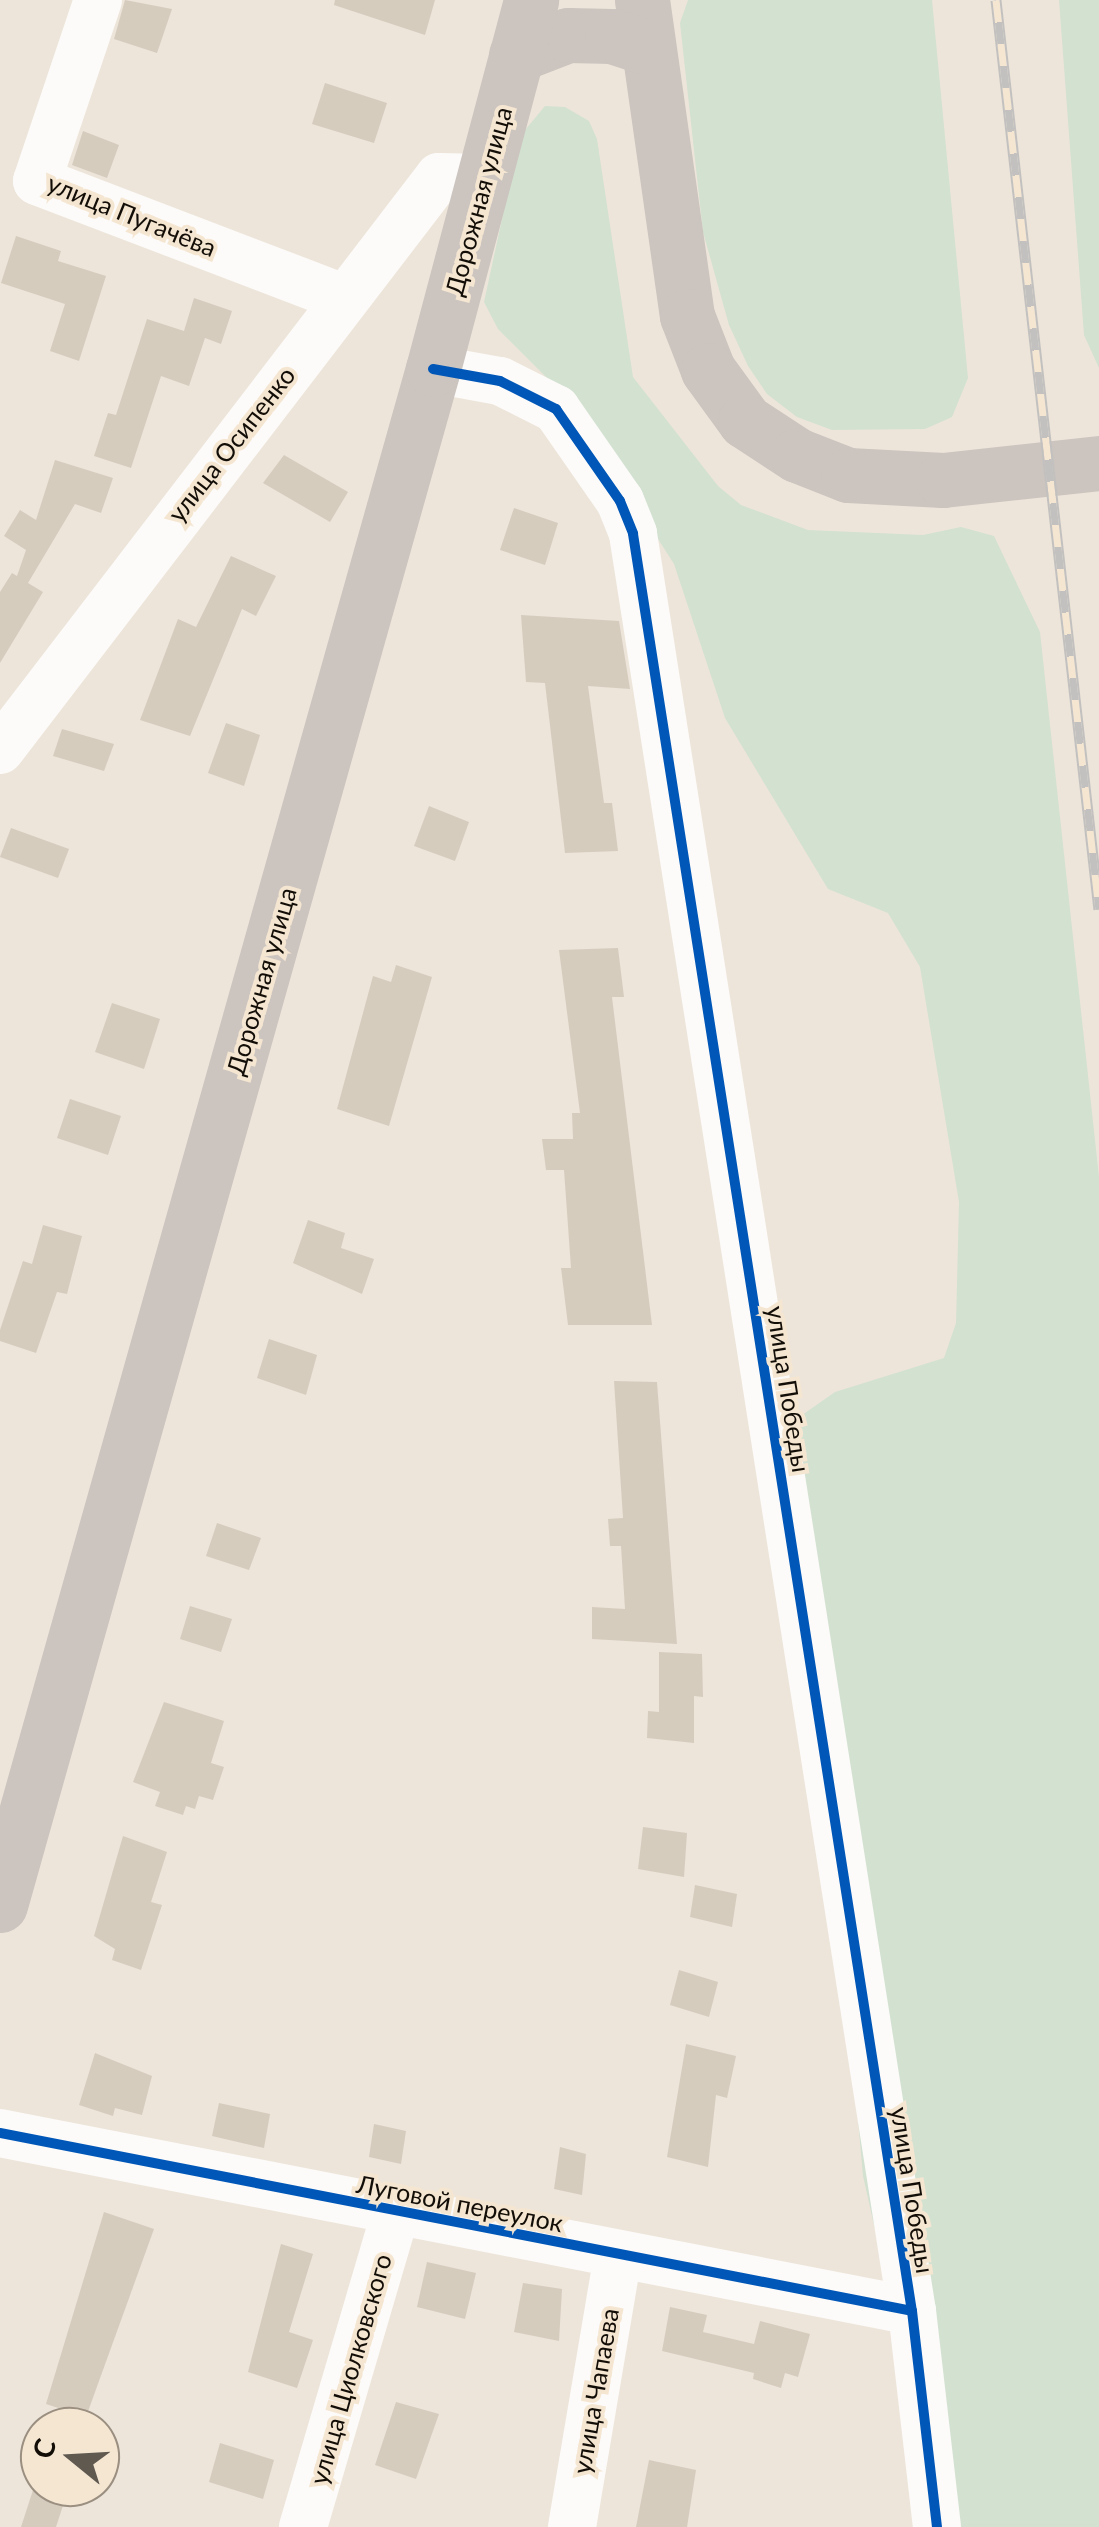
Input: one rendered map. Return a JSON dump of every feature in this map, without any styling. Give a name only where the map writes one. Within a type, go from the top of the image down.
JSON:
[{"type":"main road","name":"Дорожная улица","points":[[0,1905],[434,369],[531,0]]},
{"type":"main road","points":[[516,56],[568,34],[612,36],[645,24],[687,316],[708,370],[745,421],[797,455],[848,475],[944,480],[1099,463]]},
{"type":"street","name":"улица Пугачёва","points":[[98,0],[37,180],[344,298]]},
{"type":"street","name":"улица Осипенко","points":[[0,750],[439,177],[484,178]]},
{"type":"street","name":"улица Победы","points":[[434,369],[521,388],[556,409],[620,501],[633,534],[912,2311],[937,2527]]},
{"type":"street","name":"Луговой переулок","points":[[0,2133],[912,2311]]},
{"type":"street","name":"улица Циолковского","points":[[303,2527],[396,2210]]},
{"type":"street","name":"улица Чапаева","points":[[572,2527],[618,2255]]},
{"type":"green space","points":[[688,0],[932,0],[968,378],[952,417],[925,429],[832,430],[797,417],[767,394],[748,366],[729,325],[703,232],[680,23]]},
{"type":"green space","points":[[1059,0],[1099,0],[1099,368],[1084,335]]},
{"type":"green space","points":[[545,106],[565,107],[589,121],[597,139],[633,377],[718,486],[741,505],[808,530],[923,535],[961,527],[994,536],[1040,632],[1099,1177],[1099,2527],[942,2527],[863,2176],[795,1420],[835,1392],[944,1358],[956,1323],[959,1202],[920,967],[888,913],[828,889],[725,718],[674,564],[569,400],[498,329],[484,302],[520,136]]},
{"type":"building","points":[[125,0],[172,9],[157,53],[114,39]]},
{"type":"building","points":[[335,0],[435,0],[425,35],[334,5]]},
{"type":"building","points":[[325,83],[387,103],[374,143],[312,124]]},
{"type":"building","points":[[83,131],[119,145],[107,178],[72,165]]},
{"type":"building","points":[[16,236],[61,251],[58,261],[106,276],[79,361],[50,351],[65,304],[1,283]]},
{"type":"building","points":[[194,298],[232,311],[221,344],[205,338],[189,386],[161,376],[131,468],[94,456],[108,413],[116,415],[147,319],[184,331]]},
{"type":"building","points":[[284,455],[348,492],[330,522],[263,483]]},
{"type":"building","points":[[55,460],[113,478],[101,513],[75,504],[28,583],[43,592],[0,663],[0,592],[12,573],[17,576],[26,550],[4,536],[20,510],[36,520]]},
{"type":"building","points":[[514,508],[558,523],[545,565],[500,550]]},
{"type":"building","points":[[231,556],[276,576],[256,616],[242,609],[190,736],[140,720],[178,619],[196,627]]},
{"type":"building","points":[[521,615],[619,621],[630,689],[588,686],[604,803],[612,803],[618,851],[565,853],[545,683],[526,682]]},
{"type":"building","points":[[226,723],[260,735],[244,786],[208,773]]},
{"type":"building","points":[[62,729],[114,744],[104,771],[53,756]]},
{"type":"building","points":[[429,806],[469,822],[455,861],[414,846]]},
{"type":"building","points":[[11,828],[69,849],[58,878],[0,857]]},
{"type":"building","points":[[618,948],[624,997],[612,997],[652,1325],[568,1325],[561,1268],[571,1268],[564,1170],[546,1170],[542,1139],[573,1139],[572,1113],[580,1113],[559,950]]},
{"type":"building","points":[[396,965],[432,977],[389,1126],[337,1109],[373,976],[391,982]]},
{"type":"building","points":[[112,1003],[160,1019],[144,1069],[95,1052]]},
{"type":"building","points":[[70,1099],[121,1116],[108,1155],[57,1138]]},
{"type":"building","points":[[308,1220],[345,1233],[341,1248],[374,1259],[362,1294],[293,1263]]},
{"type":"building","points":[[43,1225],[82,1236],[67,1294],[57,1292],[36,1353],[0,1341],[0,1330],[23,1261],[32,1264]]},
{"type":"building","points":[[269,1339],[317,1355],[306,1395],[257,1378]]},
{"type":"building","points":[[614,1381],[657,1382],[677,1644],[592,1639],[592,1607],[625,1609],[621,1546],[610,1546],[608,1519],[623,1518]]},
{"type":"building","points":[[217,1523],[261,1538],[249,1570],[206,1556]]},
{"type":"building","points":[[190,1606],[232,1619],[221,1652],[180,1639]]},
{"type":"building","points":[[659,1652],[702,1654],[703,1697],[694,1696],[694,1743],[647,1738],[648,1711],[659,1712]]},
{"type":"building","points":[[164,1702],[224,1721],[211,1763],[224,1767],[213,1800],[199,1796],[195,1809],[186,1806],[183,1815],[155,1806],[160,1792],[133,1782]]},
{"type":"building","points":[[643,1827],[687,1833],[684,1877],[638,1869]]},
{"type":"building","points":[[123,1836],[167,1852],[151,1902],[162,1905],[141,1970],[112,1960],[115,1949],[94,1936]]},
{"type":"building","points":[[695,1885],[737,1894],[732,1927],[690,1917]]},
{"type":"building","points":[[679,1970],[718,1982],[709,2017],[670,2005]]},
{"type":"building","points":[[686,2044],[736,2056],[727,2098],[716,2095],[708,2167],[667,2157]]},
{"type":"building","points":[[95,2053],[152,2076],[142,2115],[115,2108],[113,2116],[79,2105]]},
{"type":"building","points":[[219,2103],[270,2114],[264,2148],[212,2136]]},
{"type":"building","points":[[374,2124],[406,2131],[401,2164],[369,2157]]},
{"type":"building","points":[[560,2147],[586,2154],[582,2195],[554,2189]]},
{"type":"building","points":[[104,2212],[154,2229],[90,2407],[46,2404]]},
{"type":"building","points":[[281,2244],[313,2254],[289,2332],[313,2340],[297,2388],[248,2372]]},
{"type":"building","points":[[427,2262],[476,2273],[465,2319],[417,2307]]},
{"type":"building","points":[[523,2283],[562,2289],[559,2341],[514,2332]]},
{"type":"building","points":[[670,2307],[707,2315],[703,2332],[754,2344],[760,2321],[810,2334],[798,2377],[785,2373],[781,2388],[753,2379],[754,2373],[662,2351]]},
{"type":"building","points":[[396,2402],[439,2414],[416,2479],[375,2465]]},
{"type":"building","points":[[220,2443],[274,2460],[263,2499],[209,2482]]},
{"type":"building","points":[[649,2460],[696,2470],[687,2527],[636,2527]]},
{"type":"building","points":[[28,2507],[62,2507],[56,2527],[21,2527]]},
{"type":"railway","points":[[996,0],[1099,909]]},
{"type":"cycle path","points":[[433,369],[500,381],[556,409],[620,501],[633,534],[912,2311],[937,2527]]},
{"type":"cycle path","points":[[0,2133],[912,2311]]}]
